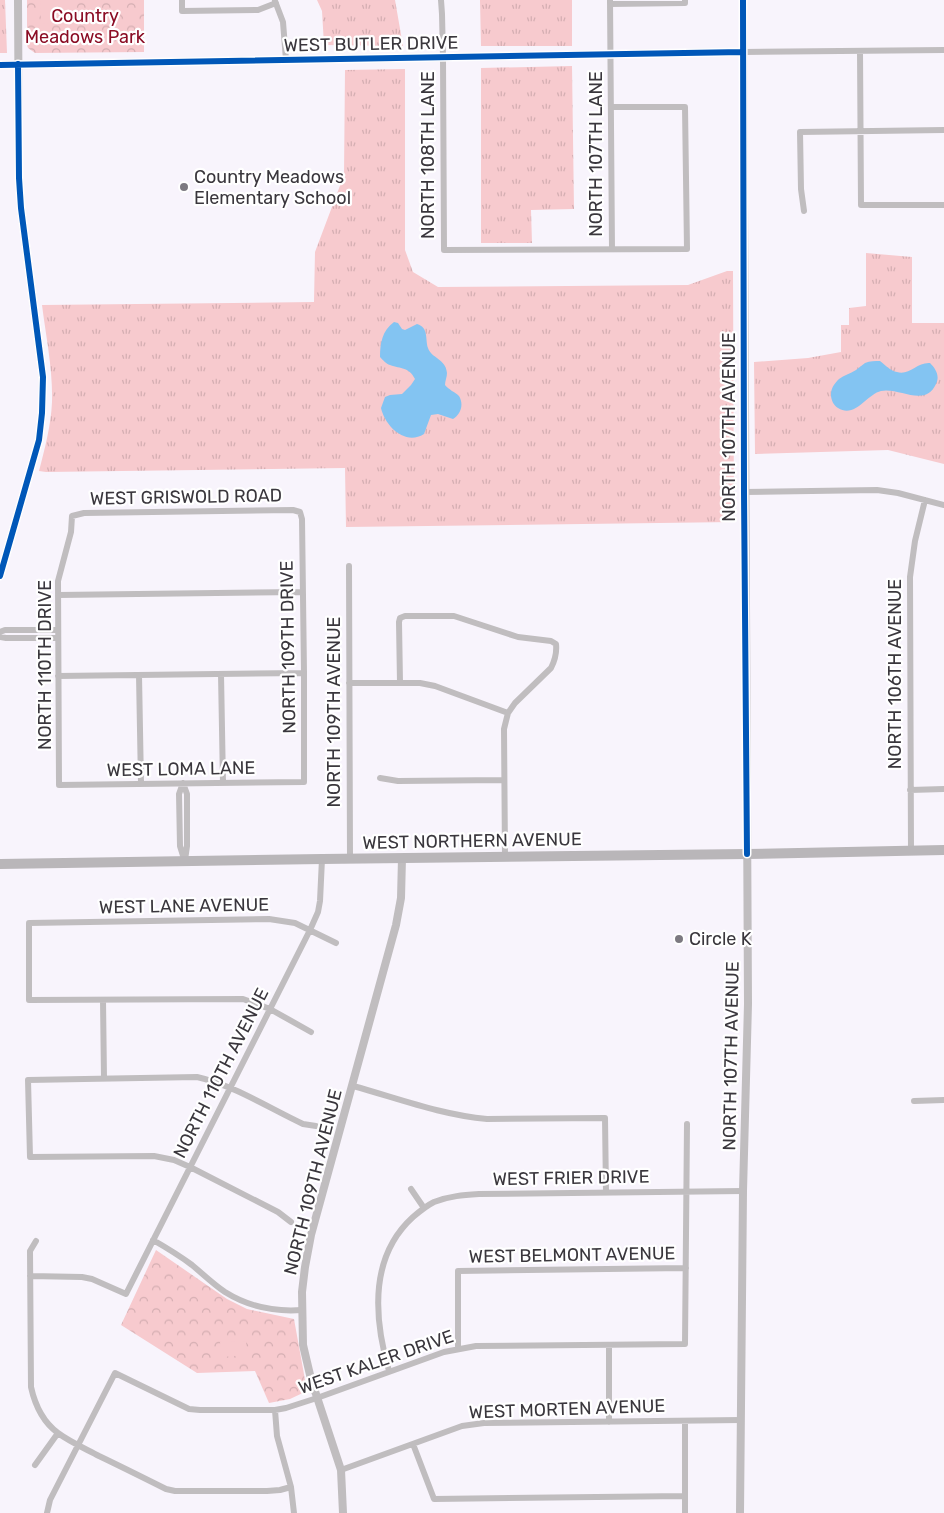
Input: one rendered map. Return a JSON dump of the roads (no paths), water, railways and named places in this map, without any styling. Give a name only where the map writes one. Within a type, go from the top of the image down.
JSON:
[{"type":"main road","name":"WEST NORTHERN AVENUE","points":[[0,864],[944,850]]},
{"type":"street","points":[[0,576],[39,440],[43,398],[43,377],[21,208],[19,178],[18,0]]},
{"type":"street","points":[[182,0],[182,11],[258,10],[275,2],[284,28],[286,60]]},
{"type":"street","name":"NORTH 108TH LANE","points":[[440,0],[443,58],[444,250],[612,249]]},
{"type":"street","name":"NORTH 107TH AVENUE","points":[[740,1513],[743,1191],[748,1028],[743,0]]},
{"type":"street","points":[[610,2],[685,1]]},
{"type":"street","name":"NORTH 107TH LANE","points":[[610,2],[612,249]]},
{"type":"street","name":"WEST BUTLER DRIVE","points":[[0,64],[944,50]]},
{"type":"street","points":[[860,51],[861,205],[944,205]]},
{"type":"street","points":[[611,107],[685,107],[687,249],[612,249]]},
{"type":"street","points":[[804,212],[801,189],[800,132],[944,130]]},
{"type":"street","points":[[744,492],[867,489],[886,491],[944,505]]},
{"type":"street","name":"NORTH 106TH AVENUE","points":[[910,850],[910,577],[915,541],[925,500]]},
{"type":"street","name":"WEST GRISWOLD ROAD","points":[[72,516],[84,513],[293,510],[300,512]]},
{"type":"street","name":"NORTH 109TH DRIVE","points":[[300,512],[302,519],[304,782]]},
{"type":"street","name":"NORTH 110TH DRIVE","points":[[60,785],[58,581],[71,532],[72,516]]},
{"type":"street","name":"NORTH 109TH AVENUE","points":[[349,566],[350,859]]},
{"type":"street","points":[[58,595],[302,592]]},
{"type":"street","points":[[400,683],[399,622],[400,618],[405,616],[454,616],[518,637],[551,641],[556,644],[555,660],[551,668],[515,703],[508,713],[504,729],[505,857]]},
{"type":"street","points":[[0,632],[5,630],[58,630]]},
{"type":"street","points":[[0,636],[6,638],[58,638]]},
{"type":"street","points":[[58,676],[304,673]]},
{"type":"street","points":[[221,674],[223,783]]},
{"type":"street","points":[[139,675],[141,784]]},
{"type":"street","points":[[349,683],[420,683],[435,686],[508,713]]},
{"type":"street","points":[[380,778],[398,781],[504,780]]},
{"type":"street","name":"WEST LOMA LANE","points":[[60,785],[304,782]]},
{"type":"street","points":[[183,784],[187,794],[188,846],[185,862]]},
{"type":"street","points":[[910,790],[944,789]]},
{"type":"street","name":"NORTH 109TH AVENUE","points":[[343,1513],[341,1470],[317,1398],[305,1354],[302,1292],[311,1235],[399,914],[402,858]]},
{"type":"street","name":"NORTH 110TH AVENUE","points":[[30,1276],[82,1277],[92,1279],[126,1294],[310,930],[318,912],[320,901],[322,859]]},
{"type":"street","name":"WEST LANE AVENUE","points":[[103,1000],[29,1000],[29,922],[269,919],[295,923],[336,942]]},
{"type":"street","points":[[104,1078],[103,1000],[234,998],[252,1001],[311,1032]]},
{"type":"street","points":[[291,1222],[278,1212],[174,1160],[154,1156],[30,1157],[28,1080],[197,1077],[212,1080],[303,1124],[316,1126]]},
{"type":"street","points":[[353,1086],[468,1117],[487,1119],[605,1118],[606,1192]]},
{"type":"street","points":[[914,1101],[944,1100]]},
{"type":"street","points":[[686,1124],[686,1268]]},
{"type":"street","points":[[389,1371],[379,1324],[379,1299],[383,1261],[395,1236],[424,1208],[411,1189]]},
{"type":"street","name":"WEST FRIER DRIVE","points":[[424,1208],[434,1202],[465,1194],[743,1191]]},
{"type":"street","points":[[154,1240],[180,1256],[215,1284],[237,1298],[265,1309],[302,1310]]},
{"type":"street","points":[[36,1241],[30,1250],[31,1387],[38,1408],[44,1418],[58,1433],[175,1492],[267,1491],[291,1487]]},
{"type":"street","name":"WEST BELMONT AVENUE","points":[[458,1348],[458,1272],[686,1268]]},
{"type":"street","name":"WEST KALER DRIVE","points":[[79,1445],[115,1373],[189,1409],[274,1410],[317,1398],[458,1348],[476,1346],[685,1344],[686,1268]]},
{"type":"street","points":[[609,1345],[609,1422]]},
{"type":"street","points":[[274,1410],[277,1436],[291,1487],[294,1513]]},
{"type":"street","name":"WEST MORTEN AVENUE","points":[[341,1470],[462,1426],[484,1423],[741,1420]]},
{"type":"street","points":[[685,1421],[685,1513]]},
{"type":"street","points":[[36,1465],[58,1433]]},
{"type":"street","points":[[413,1444],[434,1499],[685,1496]]},
{"type":"street","points":[[47,1513],[50,1500],[79,1445]]},
{"type":"water","points":[[394,322],[398,323],[405,330],[417,324],[423,328],[428,348],[446,368],[445,385],[459,396],[461,402],[460,412],[456,417],[453,419],[438,414],[431,415],[424,434],[417,437],[410,438],[397,432],[383,415],[381,408],[385,397],[402,394],[415,379],[407,370],[389,364],[380,357],[382,338]]},
{"type":"water","points":[[880,361],[888,368],[901,373],[925,363],[930,363],[937,373],[936,384],[925,395],[919,396],[881,391],[850,410],[844,411],[835,406],[831,393],[833,386],[839,379],[865,363]]},
{"type":"place","name":"Country Meadows Elementary School","points":[[184,187]]},
{"type":"place","name":"Circle K","points":[[679,939]]},
{"type":"park label","name":"Country Meadows Park","points":[[85,26]]}]
